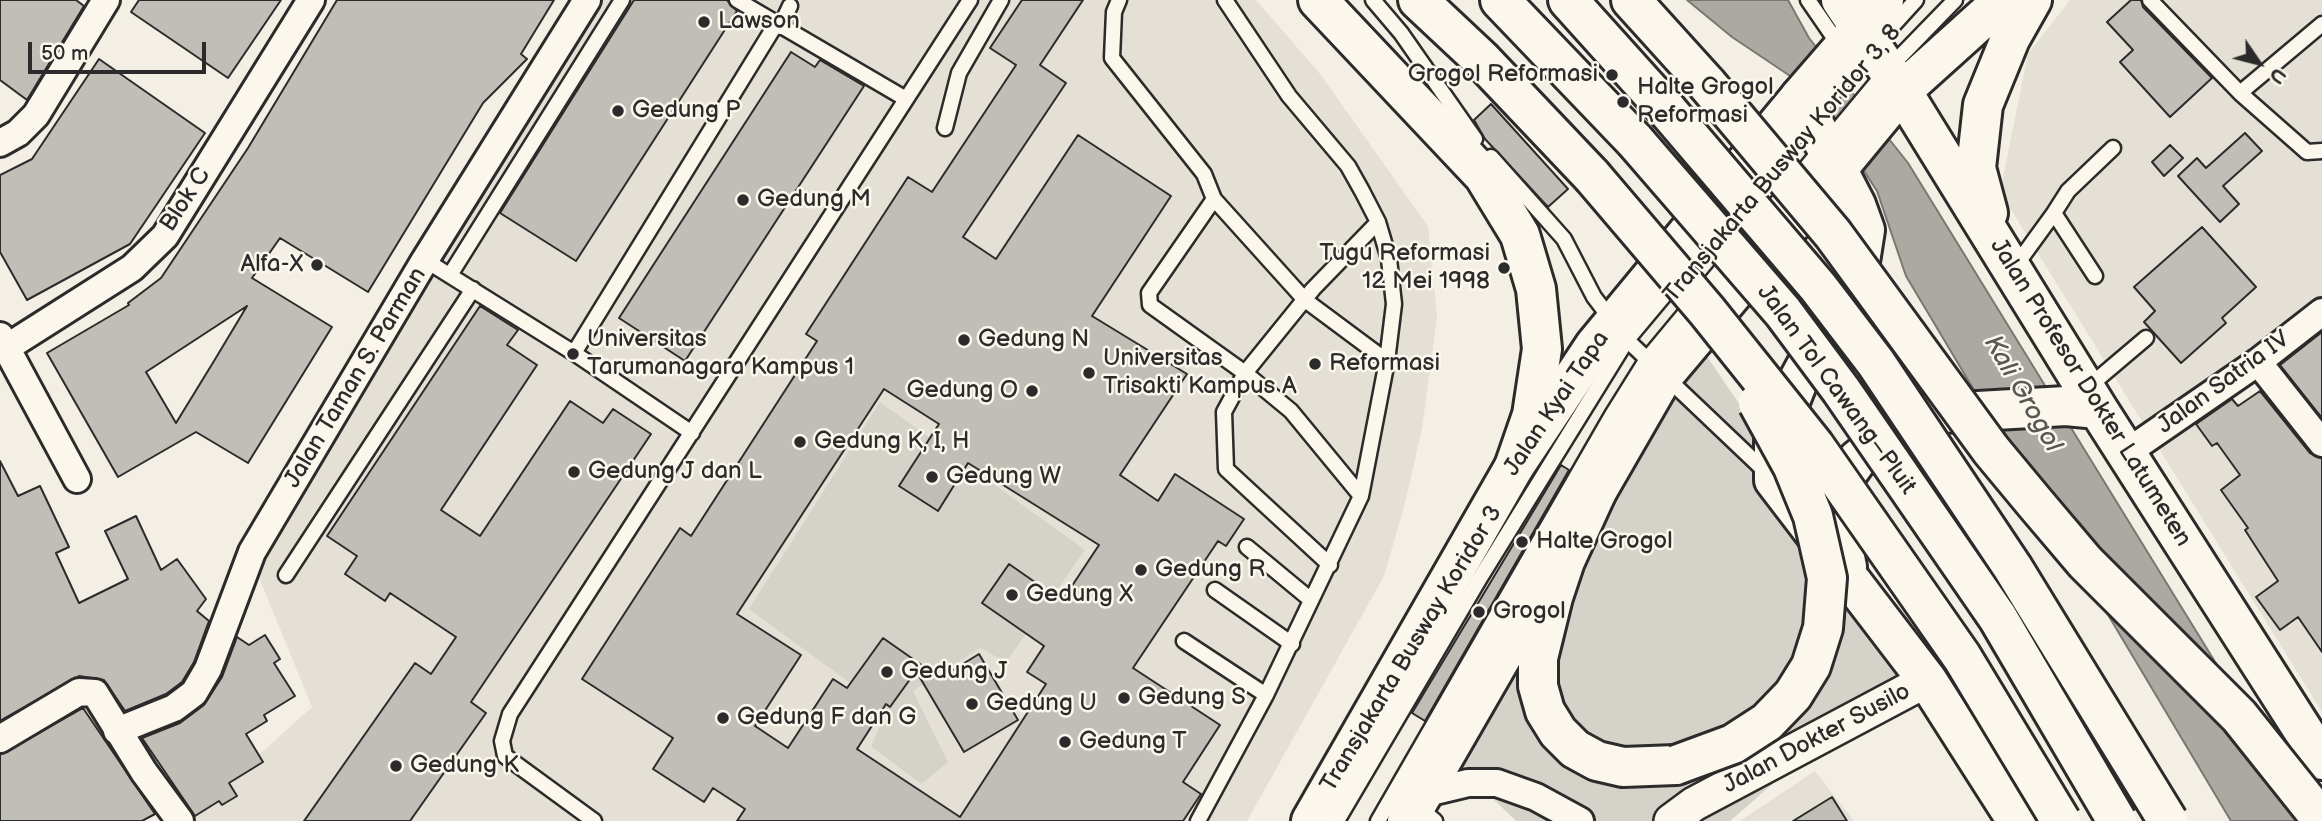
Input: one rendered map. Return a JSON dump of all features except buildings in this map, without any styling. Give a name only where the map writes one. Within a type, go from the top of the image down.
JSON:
[{"type":"main road","points":[[1318,0],[1484,176],[1521,234],[1531,265],[1542,349],[1532,415],[1514,467]]},
{"type":"main road","points":[[1418,0],[1537,117],[1622,210],[1814,445],[1962,657],[2062,821]]},
{"type":"main road","name":"Jalan Tol Cawang–Pluit","points":[[1500,0],[1673,181],[1783,312],[1841,390],[1997,618],[2117,821]]},
{"type":"main road","name":"Jalan Tol Cawang–Pluit","points":[[1569,0],[1783,245],[1876,363],[2013,568],[2168,821]]},
{"type":"main road","points":[[1631,0],[1833,234],[1991,450],[2035,503],[2085,562],[2239,716],[2322,820]]},
{"type":"main road","points":[[1864,58],[2003,0]]},
{"type":"main road","points":[[2004,256],[1976,168],[1983,105],[2010,39],[2032,0]]},
{"type":"main road","name":"Jalan Kyai Tapa","points":[[1420,810],[1598,489],[1656,367],[1823,129],[1864,58]]},
{"type":"main road","name":"Jalan Kyai Tapa","points":[[1311,821],[1514,467],[1620,331],[1823,129],[1864,58]]},
{"type":"main road","name":"Jalan Profesor Dokter Latumeten","points":[[1864,58],[2004,256],[2083,401],[2126,453],[2322,760]]},
{"type":"main road","points":[[1823,129],[1865,230],[1859,268],[1799,379],[1774,441],[1774,480],[1927,680],[2017,821]]},
{"type":"main road","points":[[1598,489],[1565,561],[1538,658],[1541,698],[1558,732],[1575,749],[1597,761],[1623,767],[1676,765],[1733,744],[1767,722],[1793,695],[1811,666],[1823,628],[1827,578],[1813,516],[1793,467],[1707,311]]},
{"type":"main road","points":[[1849,575],[1835,507],[1844,478],[1857,460],[1895,429],[1925,414],[2083,401]]},
{"type":"street","points":[[0,143],[18,133],[36,115],[106,0]]},
{"type":"street","name":"Blok C","points":[[3,342],[132,268],[165,236],[311,0]]},
{"type":"street","name":"Jalan Taman S. Parman","points":[[117,731],[174,708],[194,693],[208,669],[252,552],[425,260],[587,0]]},
{"type":"street","name":"Jalan Satria IV","points":[[2126,453],[2258,362],[2322,312]]},
{"type":"street","points":[[3,342],[78,479]]},
{"type":"street","points":[[2258,362],[2322,443]]},
{"type":"street","name":"Jalan Dokter Susilo","points":[[1671,821],[1694,804],[1927,680]]},
{"type":"street","points":[[0,739],[79,692],[88,691],[100,698],[168,817]]},
{"type":"street","points":[[1420,810],[1468,783],[1497,783],[1536,797],[1580,821]]},
{"type":"lane","points":[[450,275],[622,0]]},
{"type":"lane","points":[[737,0],[906,100]]},
{"type":"lane","points":[[594,821],[505,756],[502,741],[510,714],[970,0]]},
{"type":"lane","points":[[945,128],[958,73],[1001,0]]},
{"type":"lane","points":[[1119,0],[1114,12],[1112,58],[1204,174],[1214,199],[1305,300],[1387,361]]},
{"type":"lane","points":[[1198,821],[1292,644],[1361,496],[1387,361],[1393,281],[1378,222],[1348,166],[1289,96],[1225,0]]},
{"type":"lane","points":[[1373,0],[1401,33],[1462,125],[1564,239],[1585,282],[1620,331],[1774,480]]},
{"type":"lane","points":[[1808,0],[1864,58]]},
{"type":"lane","name":"Transjakarta Busway Koridor 3, 8","points":[[1864,58],[1916,0]]},
{"type":"lane","name":"Transjakarta Busway Koridor 3, 8","points":[[1864,58],[1955,0]]},
{"type":"lane","points":[[2150,0],[2239,93],[2307,152],[2322,151]]},
{"type":"lane","points":[[574,353],[790,6]]},
{"type":"lane","points":[[2239,93],[2322,24]]},
{"type":"lane","points":[[2004,256],[2054,213],[2068,191],[2113,148]]},
{"type":"lane","points":[[1484,176],[1527,195]]},
{"type":"lane","points":[[1214,199],[1148,299],[1174,323],[1245,373],[1291,411],[1361,496]]},
{"type":"lane","points":[[2054,213],[2095,276]]},
{"type":"lane","points":[[1330,565],[1226,469],[1224,412],[1245,373],[1305,300],[1378,222]]},
{"type":"lane","points":[[425,260],[574,353],[692,433]]},
{"type":"lane","points":[[286,575],[473,289]]},
{"type":"lane","name":"Transjakarta Busway Koridor 3","points":[[1337,821],[1480,578],[1620,331]]},
{"type":"lane","points":[[2083,401],[2146,338]]},
{"type":"lane","points":[[1378,821],[1605,427],[1656,367]]},
{"type":"lane","points":[[1247,547],[1311,600]]},
{"type":"lane","points":[[1215,590],[1292,644]]},
{"type":"lane","points":[[1184,641],[1266,695]]},
{"type":"shaded area","name":"Universitas Trisakti Kampus A","points":[[582,0],[1256,0],[1320,74],[1428,226],[1437,317],[1422,429],[1384,576],[1247,821],[191,821],[189,818],[312,707],[251,558]]},
{"type":"shaded area","points":[[2070,0],[2322,0],[2322,320],[2223,399],[2322,553],[2322,712],[2000,192],[2028,54]]},
{"type":"shaded area","points":[[1706,355],[1914,661],[1730,821],[1516,821],[1427,735]]},
{"type":"shaded area","points":[[880,402],[1085,550],[1006,662],[980,648],[913,691],[948,762],[921,784],[871,746],[887,710],[749,609]]},
{"type":"shaded area","points":[[1815,771],[1854,821],[1740,821]]},
{"type":"water","name":"Kali Grogol","points":[[1687,0],[1788,0],[1809,38],[1908,163],[2313,821],[2231,821],[1906,276],[1877,191],[1811,90],[1732,37]]},
{"type":"place","name":"Lawson","points":[[704,22]]},
{"type":"place","name":"Grogol Reformasi","points":[[1612,75]]},
{"type":"place","name":"Halte Grogol Reformasi","points":[[1623,102]]},
{"type":"place","name":"Gedung P","points":[[618,111]]},
{"type":"place","name":"Gedung M","points":[[743,200]]},
{"type":"place","name":"Alfa-X","points":[[317,265]]},
{"type":"place","name":"Tugu Reformasi 12 Mei 1998","points":[[1504,268]]},
{"type":"place","name":"Gedung N","points":[[964,340]]},
{"type":"place","name":"Universitas Tarumanagara Kampus 1","points":[[573,354]]},
{"type":"place","name":"Reformasi","points":[[1315,364]]},
{"type":"place","name":"Universitas Trisakti Kampus A","points":[[1089,373]]},
{"type":"place","name":"Gedung O","points":[[1032,391]]},
{"type":"place","name":"Gedung K, I, H","points":[[800,442]]},
{"type":"place","name":"Gedung J dan L","points":[[574,472]]},
{"type":"place","name":"Gedung W","points":[[932,477]]},
{"type":"place","name":"Halte Grogol","points":[[1522,542]]},
{"type":"place","name":"Gedung R","points":[[1141,570]]},
{"type":"place","name":"Gedung X","points":[[1012,595]]},
{"type":"place","name":"Grogol","points":[[1479,612]]},
{"type":"place","name":"Gedung J","points":[[887,672]]},
{"type":"place","name":"Gedung S","points":[[1124,698]]},
{"type":"place","name":"Gedung U","points":[[972,704]]},
{"type":"place","name":"Gedung F dan G","points":[[723,718]]},
{"type":"place","name":"Gedung T","points":[[1065,742]]},
{"type":"place","name":"Gedung K","points":[[396,766]]}]
